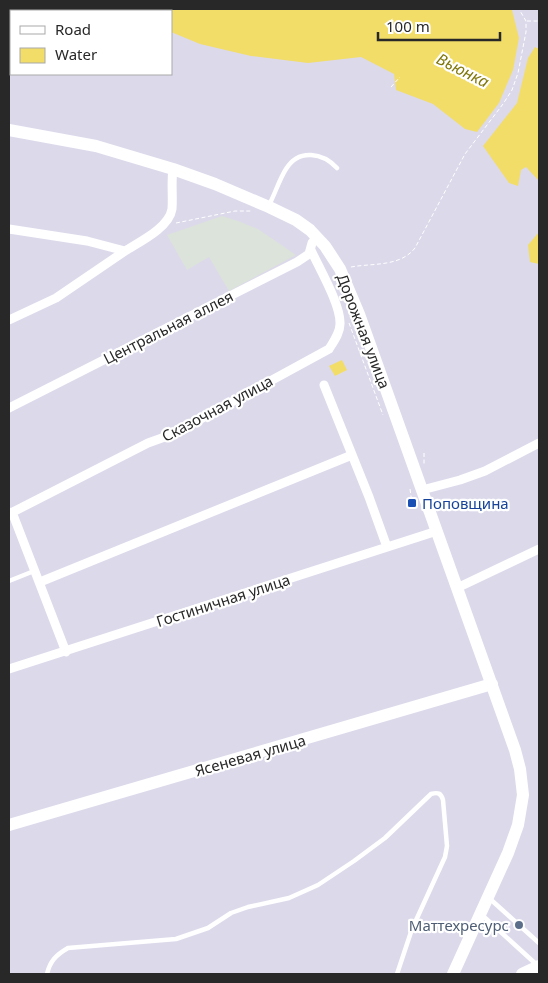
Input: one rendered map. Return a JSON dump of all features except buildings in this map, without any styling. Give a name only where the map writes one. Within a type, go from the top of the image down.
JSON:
[{"type":"main road","name":"Дорожная улица","points":[[9,130],[96,146],[173,169],[269,207],[296,220],[317,236],[334,257],[359,314],[492,684],[518,759],[522,777],[521,813],[514,837],[453,974]]},
{"type":"main road","name":"Ясеневая улица","points":[[9,825],[492,684]]},
{"type":"main road","points":[[522,974],[539,966]]},
{"type":"street","points":[[9,320],[56,298],[155,232],[170,216],[173,169]]},
{"type":"street","points":[[9,229],[87,241],[124,251]]},
{"type":"street","name":"Центральная аллея","points":[[9,408],[297,262],[311,250],[312,243],[317,236]]},
{"type":"street","name":"Сказочная улица","points":[[11,513],[148,443],[173,434],[329,349],[337,336],[340,324],[337,307],[311,250]]},
{"type":"street","points":[[324,385],[387,547]]},
{"type":"street","points":[[422,490],[485,471],[539,443]]},
{"type":"street","points":[[40,582],[352,455]]},
{"type":"street","points":[[11,513],[40,582],[66,652]]},
{"type":"street","name":"Гостиничная улица","points":[[9,669],[437,531]]},
{"type":"street","points":[[457,588],[539,548]]},
{"type":"lane","points":[[269,207],[286,169],[296,159],[316,155],[327,159],[337,168]]},
{"type":"lane","points":[[9,581],[35,570]]},
{"type":"lane","points":[[47,974],[49,965],[58,954],[68,948],[176,939],[208,928],[240,910],[289,898],[318,885],[385,838],[432,794],[438,793],[442,796],[443,800],[447,846],[445,857],[412,929],[397,974]]},
{"type":"lane","points":[[488,897],[539,943]]},
{"type":"lane","points":[[481,914],[539,966]]},
{"type":"path","points":[[340,269],[396,262],[404,259],[415,248],[465,154],[512,90],[518,73],[526,32],[526,21],[519,9]]},
{"type":"path","points":[[526,21],[539,21]]},
{"type":"path","points":[[391,87],[400,77]]},
{"type":"path","points":[[171,225],[235,211],[256,211],[248,208]]},
{"type":"path","points":[[348,321],[384,418]]},
{"type":"path","points":[[424,454],[425,470]]},
{"type":"path","points":[[409,485],[412,503]]},
{"type":"shaded area","points":[[222,216],[258,229],[296,255],[229,291],[209,257],[187,270],[167,235]]},
{"type":"water","name":"Вьюнка","points":[[9,9],[511,9],[519,38],[513,70],[499,103],[477,132],[465,129],[433,104],[396,90],[394,74],[361,57],[308,63],[251,56],[200,44],[172,32],[172,10],[10,10],[9,42]]},
{"type":"water","points":[[535,47],[539,49],[539,181],[526,167],[521,170],[518,186],[509,183],[483,146],[517,103],[528,58]]},
{"type":"water","points":[[539,232],[539,264],[530,262],[528,245]]},
{"type":"water","points":[[342,360],[347,370],[335,376],[329,366]]},
{"type":"place","name":"Поповщина","points":[[412,503]]},
{"type":"place","name":"Маттехресурс","points":[[519,925]]}]
